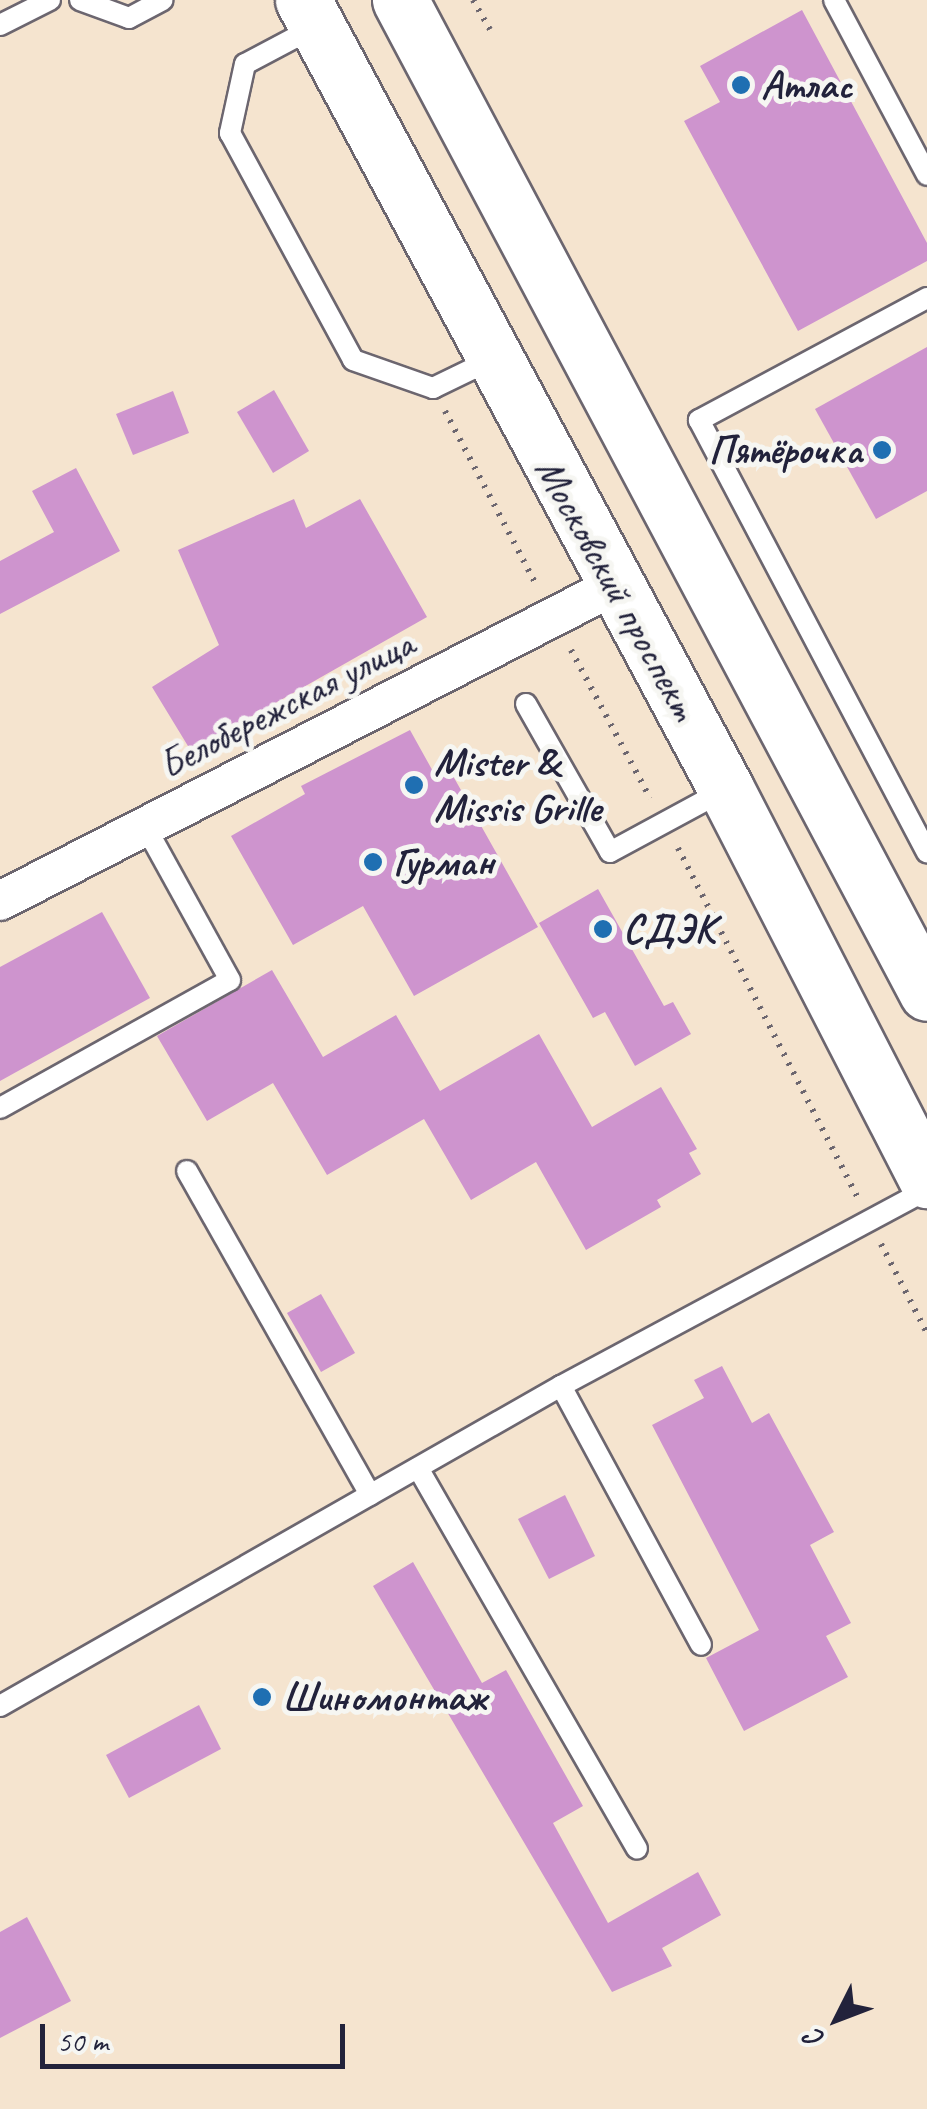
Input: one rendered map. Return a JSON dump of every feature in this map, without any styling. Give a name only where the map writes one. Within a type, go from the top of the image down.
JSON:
[{"type":"main road","name":"Московский проспект","points":[[414,4],[927,993]]},
{"type":"main road","name":"Московский проспект","points":[[310,13],[614,586],[726,788],[927,1180]]},
{"type":"street","name":"Белобережская улица","points":[[0,901],[614,586]]},
{"type":"lane","points":[[0,24],[50,0]]},
{"type":"lane","points":[[80,0],[129,18],[163,0]]},
{"type":"lane","points":[[834,0],[927,175]]},
{"type":"lane","points":[[310,13],[245,64],[230,133],[353,360],[433,388],[493,359]]},
{"type":"lane","points":[[927,298],[699,420],[927,853]]},
{"type":"lane","points":[[526,704],[610,852],[726,788]]},
{"type":"lane","points":[[0,1108],[230,980],[145,826]]},
{"type":"lane","points":[[186,1171],[370,1495]]},
{"type":"lane","points":[[0,1706],[562,1386],[927,1190]]},
{"type":"lane","points":[[562,1386],[701,1645]]},
{"type":"lane","points":[[418,1468],[637,1849]]},
{"type":"path","points":[[473,0],[490,29]]},
{"type":"path","points":[[433,388],[927,1333]]},
{"type":"building","points":[[802,10],[927,243],[927,261],[798,331],[684,121],[720,102],[700,66]]},
{"type":"building","name":"Пятёрочка","points":[[927,347],[927,491],[876,519],[815,409]]},
{"type":"building","points":[[274,390],[309,451],[273,473],[237,412]]},
{"type":"building","points":[[173,391],[189,433],[133,455],[116,414]]},
{"type":"building","points":[[76,468],[120,551],[0,614],[0,561],[54,532],[32,491]]},
{"type":"building","points":[[294,499],[306,528],[360,499],[427,617],[191,751],[152,687],[219,645],[178,550]]},
{"type":"building","name":"Гурман","points":[[410,730],[435,775],[448,767],[538,927],[414,996],[363,906],[293,945],[231,836],[305,794],[301,786]]},
{"type":"building","points":[[598,889],[664,1006],[673,1002],[691,1034],[635,1066],[605,1012],[593,1018],[539,923]]},
{"type":"building","points":[[102,912],[150,998],[0,1081],[0,967]]},
{"type":"building","points":[[272,970],[323,1057],[396,1015],[440,1091],[539,1034],[592,1127],[661,1087],[697,1149],[689,1153],[701,1174],[657,1200],[661,1207],[586,1250],[536,1162],[471,1200],[424,1119],[327,1175],[273,1083],[207,1121],[157,1036]]},
{"type":"building","points":[[321,1294],[355,1353],[321,1372],[287,1313]]},
{"type":"building","points":[[722,1366],[752,1423],[769,1413],[834,1532],[810,1545],[851,1623],[826,1636],[848,1677],[744,1731],[706,1658],[759,1630],[652,1425],[704,1398],[694,1380]]},
{"type":"building","points":[[565,1495],[595,1556],[549,1579],[518,1519]]},
{"type":"building","points":[[413,1562],[482,1683],[506,1670],[583,1806],[553,1823],[608,1923],[698,1872],[721,1915],[662,1948],[672,1966],[612,1992],[373,1586]]},
{"type":"building","points":[[199,1705],[221,1749],[129,1798],[106,1755]]},
{"type":"building","points":[[27,1917],[71,2001],[0,2038],[0,1932]]},
{"type":"place","name":"Атлас","points":[[741,85]]},
{"type":"place","name":"Пятёрочка","points":[[882,450]]},
{"type":"place","name":"Mister & Missis Grille","points":[[414,785]]},
{"type":"place","name":"Гурман","points":[[373,862]]},
{"type":"place","name":"СДЭК","points":[[603,929]]},
{"type":"place","name":"Шиномонтаж","points":[[262,1697]]}]
